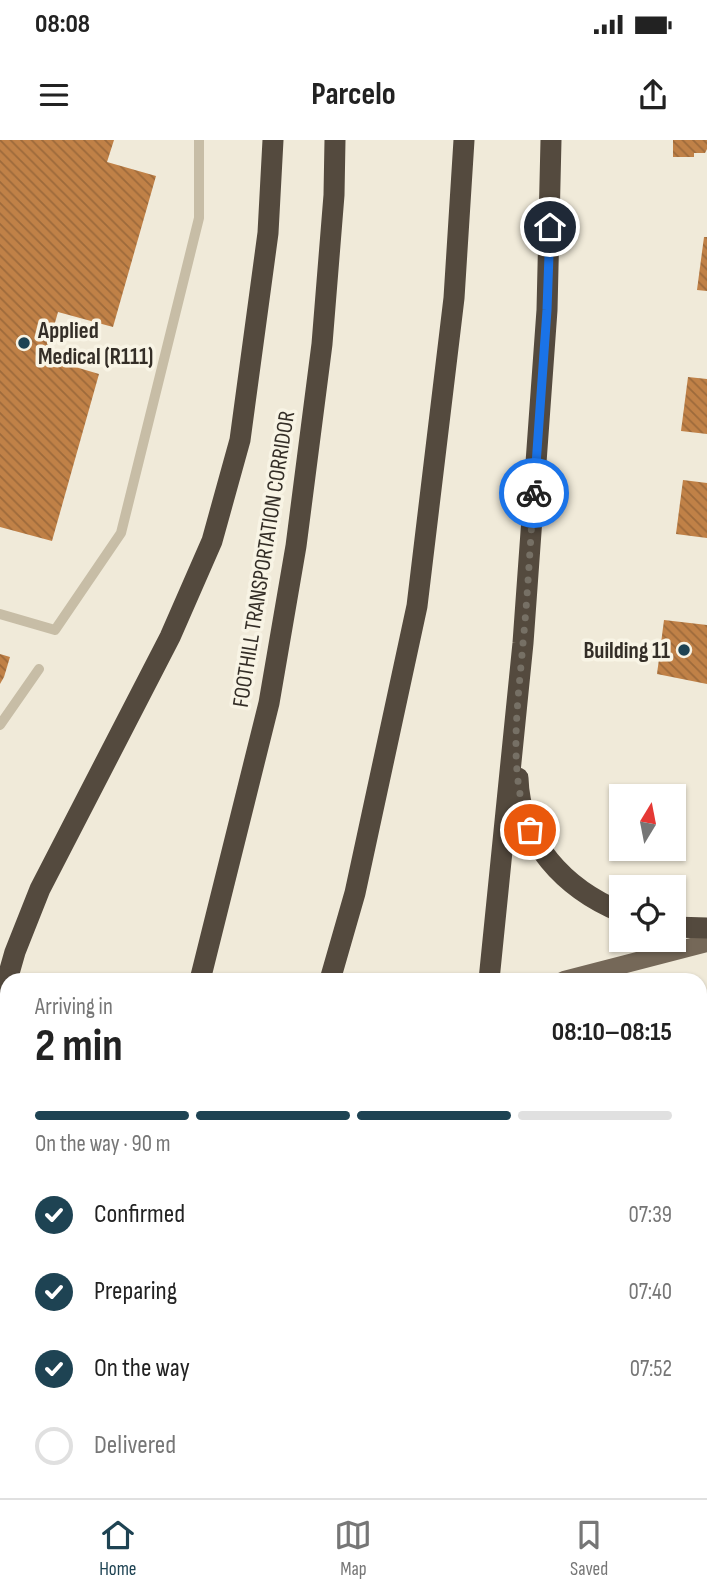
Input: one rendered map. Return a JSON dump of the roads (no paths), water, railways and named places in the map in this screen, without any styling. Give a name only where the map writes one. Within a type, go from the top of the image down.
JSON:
[{"type":"highway","points":[[9,973],[40,889],[170,637],[212,541],[240,440],[268,233],[273,140]]},
{"type":"highway","name":"FOOTHILL TRANSPORTATION CORRIDOR","points":[[202,973],[269,703],[296,546],[322,344],[334,195],[335,140]]},
{"type":"highway","points":[[332,973],[355,893],[416,606],[454,298],[464,140]]},
{"type":"highway","points":[[490,973],[516,718],[547,310],[551,140]]},
{"type":"highway","points":[[516,718],[518,789],[522,809],[540,851],[556,871],[574,886],[609,906]]},
{"type":"highway","points":[[686,927],[707,928]]},
{"type":"main road","points":[[591,973],[707,943]]},
{"type":"lane","points":[[0,614],[55,630],[121,533],[199,218],[199,140]]},
{"type":"lane","points":[[0,725],[39,669]]},
{"type":"place","name":"Applied Medical (R111)","points":[[24,343]]},
{"type":"place","name":"Building 11","points":[[684,650]]}]
